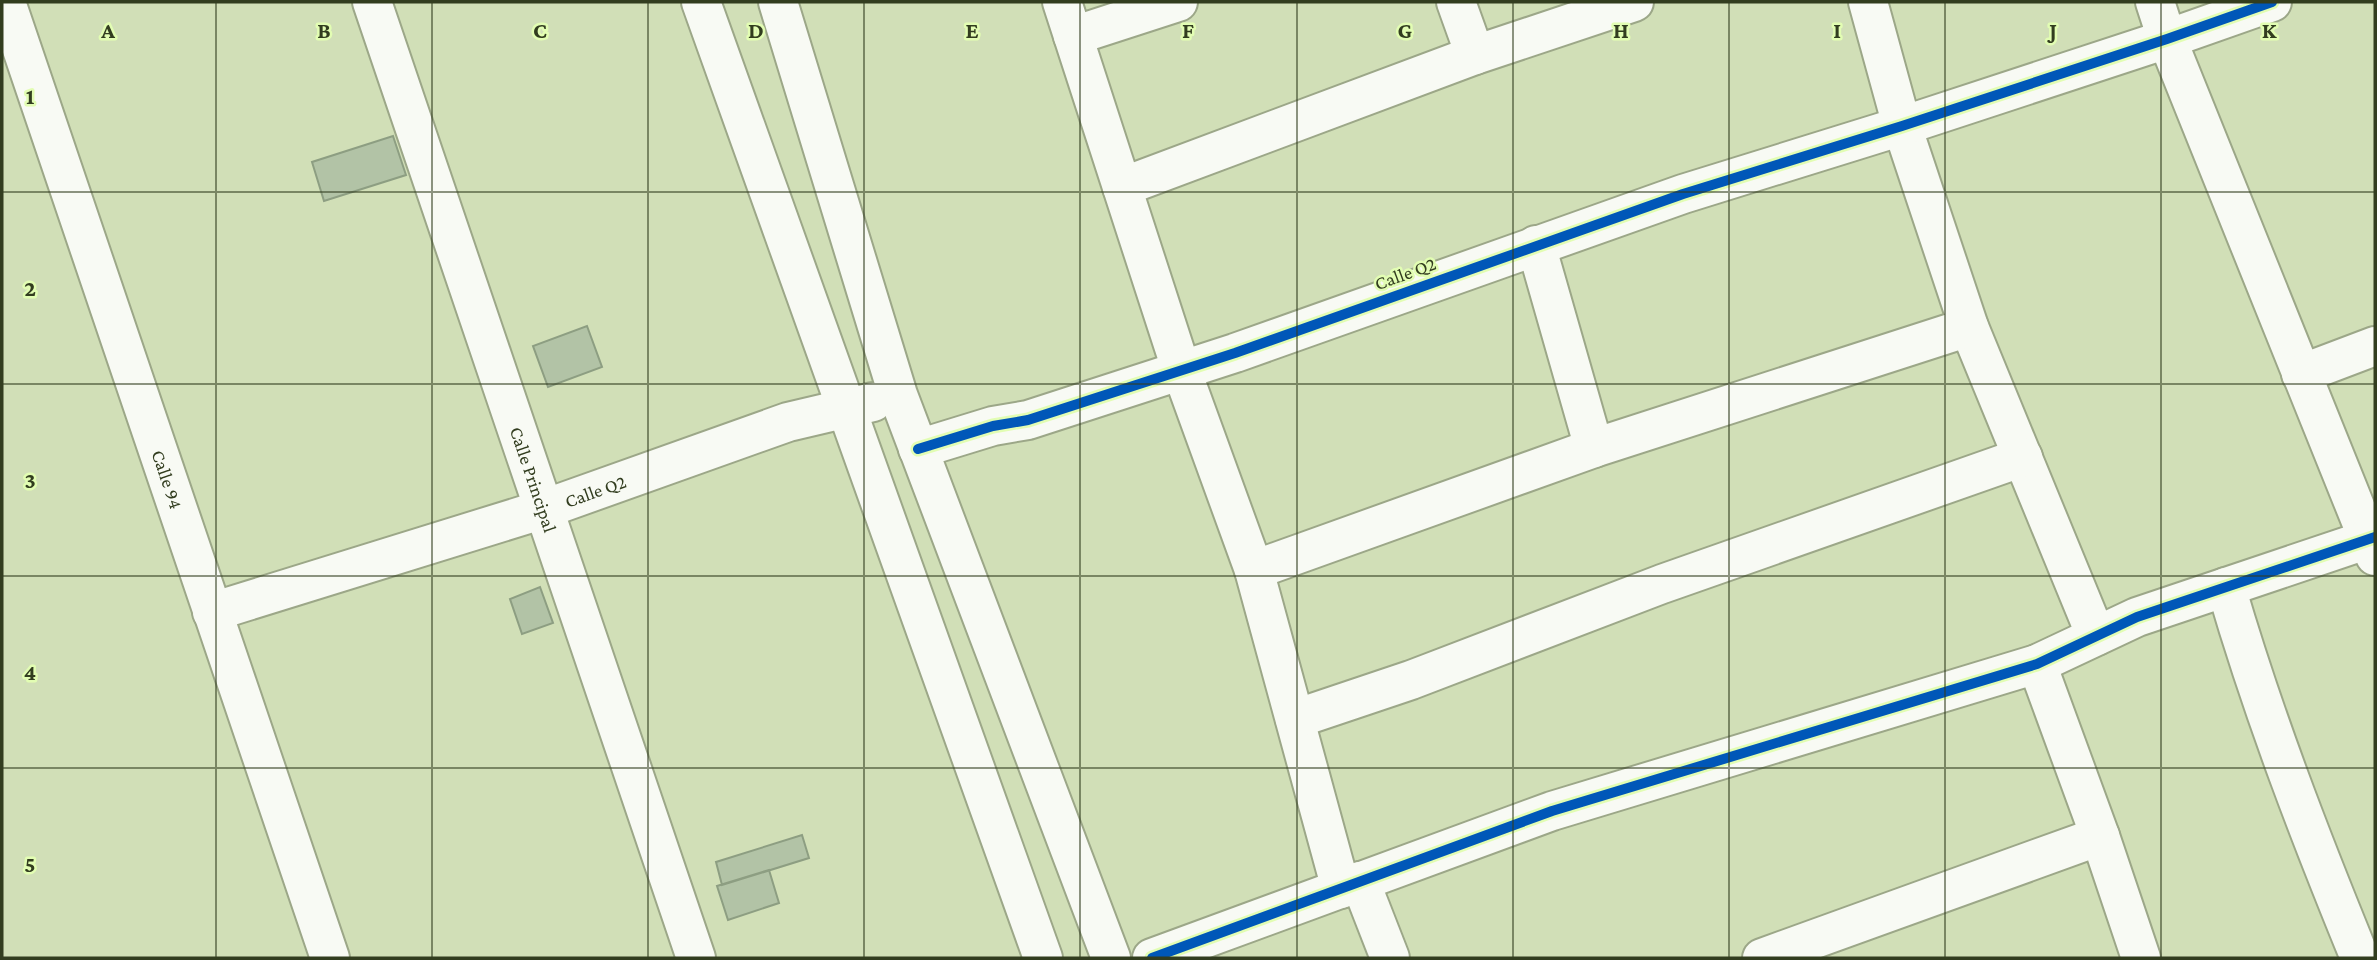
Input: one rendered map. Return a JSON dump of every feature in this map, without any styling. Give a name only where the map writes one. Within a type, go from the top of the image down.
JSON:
[{"type":"street","name":"Calle 94","points":[[6,2],[330,958]]},
{"type":"street","name":"Calle Principal","points":[[372,2],[696,958]]},
{"type":"street","points":[[701,2],[1043,958]]},
{"type":"street","points":[[778,2],[898,395],[1111,958]]},
{"type":"street","points":[[1178,2],[1067,19],[1181,369],[1254,570],[1295,719],[1351,885],[1390,958]]},
{"type":"street","points":[[1456,2],[1475,55]]},
{"type":"street","points":[[1122,187],[1475,55],[1634,2]]},
{"type":"street","points":[[1868,2],[1902,126],[1969,327],[2096,636]]},
{"type":"street","points":[[1152,958],[1552,811],[2037,664],[2137,617],[2373,544],[2301,374],[2167,39],[2155,2]]},
{"type":"street","name":"Calle Q2","points":[[918,449],[993,426],[1028,420],[1234,353],[1683,194],[1902,126],[2272,2]]},
{"type":"street","points":[[1536,245],[1594,448]]},
{"type":"street","points":[[1254,570],[1594,448],[1969,327]]},
{"type":"street","points":[[2301,374],[2375,346]]},
{"type":"street","name":"Calle Q2","points":[[212,612],[544,509],[789,422],[898,395]]},
{"type":"street","points":[[1295,719],[1411,680],[1662,583],[2023,457]]},
{"type":"street","points":[[2227,587],[2244,647],[2306,827],[2360,958]]},
{"type":"street","points":[[2037,664],[2141,958]]},
{"type":"street","points":[[1762,958],[2099,836]]},
{"type":"building","points":[[393,136],[406,175],[324,201],[312,162]]},
{"type":"building","points":[[587,326],[602,367],[548,387],[533,346]]},
{"type":"building","points":[[540,587],[553,623],[522,634],[510,599]]},
{"type":"building","points":[[802,835],[809,858],[722,885],[716,862]]},
{"type":"building","points":[[769,870],[779,903],[728,920],[717,886]]},
{"type":"cycle path","points":[[918,449],[993,426],[1028,420],[1235,353],[1683,194],[1902,126],[2272,2]]},
{"type":"cycle path","points":[[1152,958],[1552,811],[2037,664],[2137,617],[2375,537]]}]
